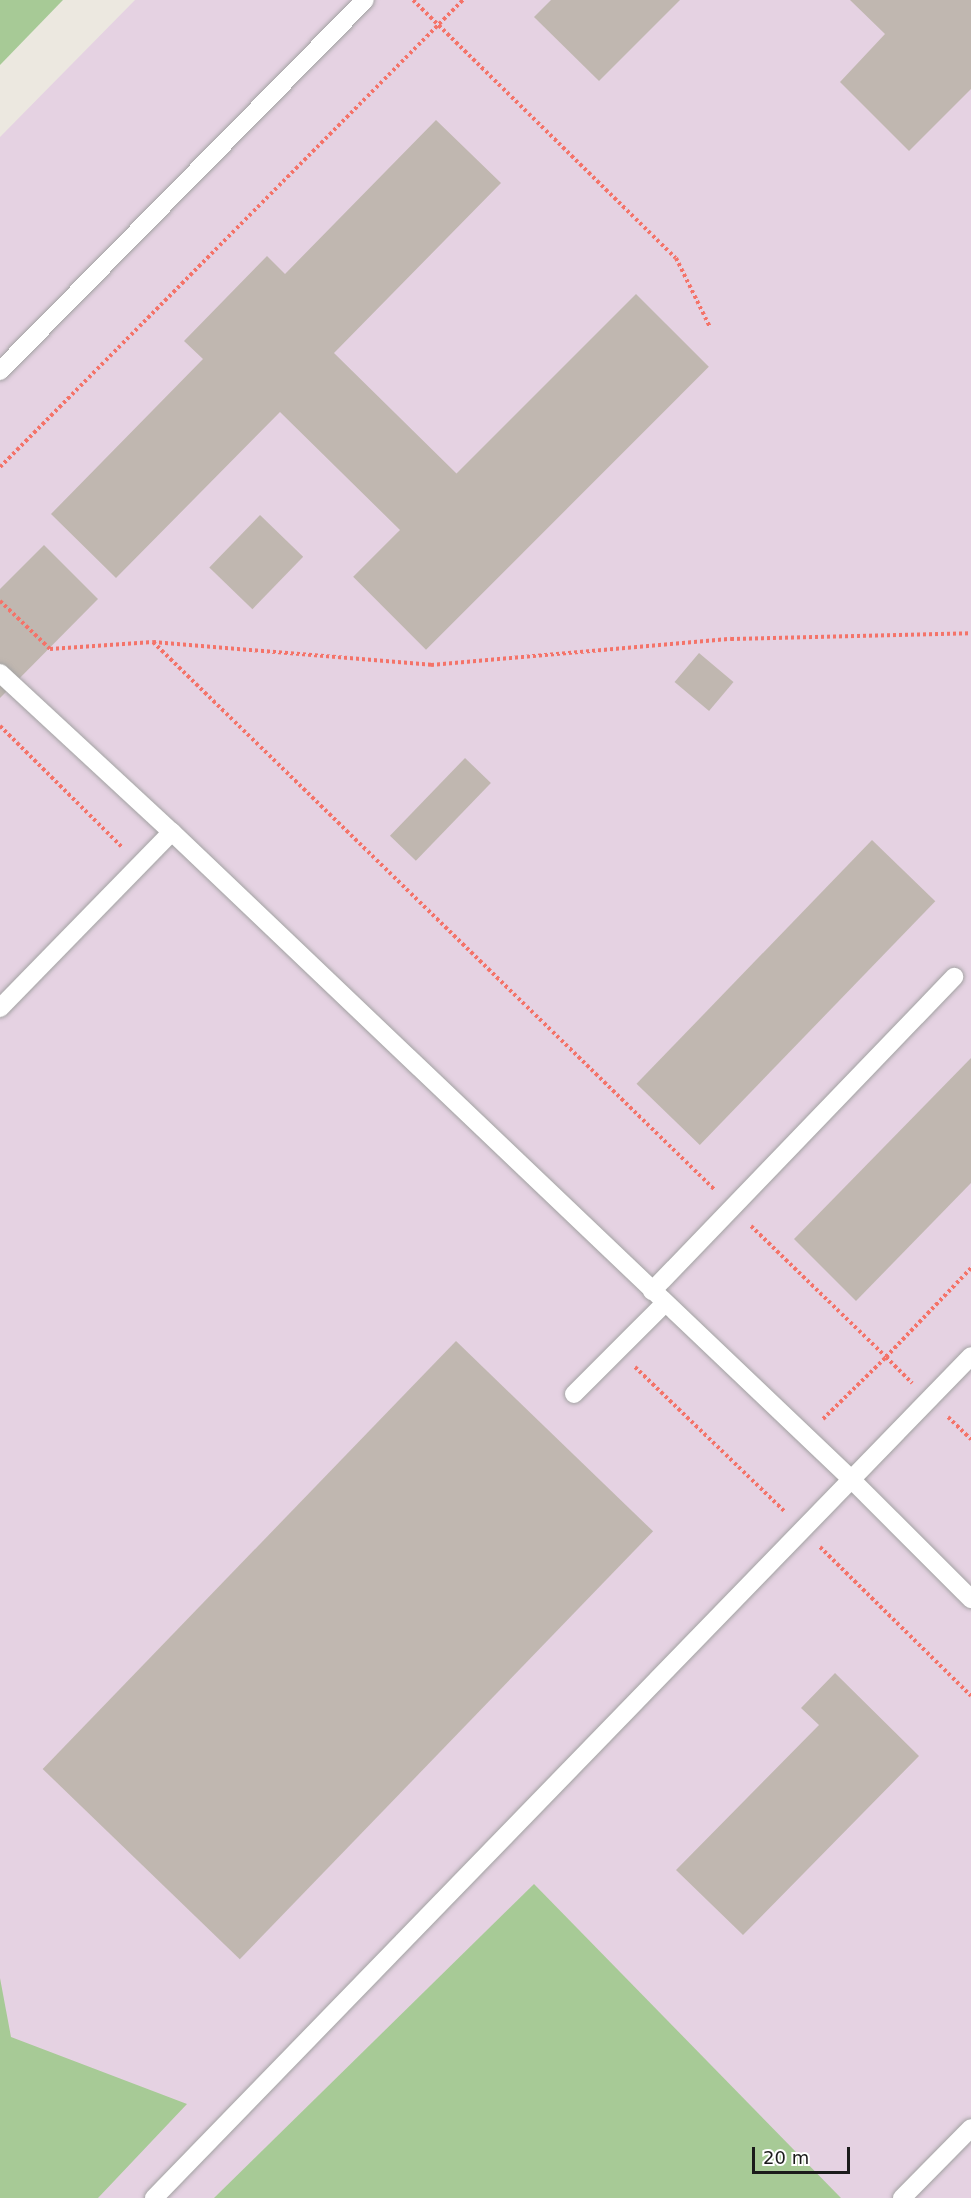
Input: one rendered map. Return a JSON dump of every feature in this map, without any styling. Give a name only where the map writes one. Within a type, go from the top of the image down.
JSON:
[{"type":"lane","points":[[0,371],[365,0]]},
{"type":"lane","points":[[0,673],[172,832],[851,1479],[971,1599]]},
{"type":"lane","points":[[0,1008],[172,832]]},
{"type":"lane","points":[[574,1394],[659,1297],[732,1207],[954,977]]},
{"type":"lane","points":[[154,2198],[971,1356]]},
{"type":"lane","points":[[902,2198],[971,2128]]},
{"type":"path","points":[[413,0],[676,258],[710,327]]},
{"type":"path","points":[[0,467],[463,0]]},
{"type":"path","points":[[0,600],[50,649],[153,642],[431,664],[731,639],[971,633]]},
{"type":"path","points":[[153,642],[886,1357]]},
{"type":"path","points":[[0,726],[140,865]]},
{"type":"path","points":[[805,1436],[886,1357],[971,1268]]},
{"type":"shaded area","points":[[135,0],[971,0],[971,2198],[0,2198],[0,137]]},
{"type":"green space","points":[[0,0],[63,0],[0,65]]},
{"type":"green space","points":[[534,1884],[841,2198],[214,2198]]},
{"type":"green space","points":[[0,1978],[11,2037],[187,2104],[98,2198],[0,2198]]},
{"type":"building","points":[[551,0],[680,0],[599,81],[534,17]]},
{"type":"building","points":[[850,0],[971,0],[971,89],[909,151],[840,82],[885,34]]},
{"type":"building","points":[[436,120],[501,183],[334,353],[457,474],[401,531],[280,412],[116,578],[51,514],[203,359],[184,341],[267,256],[285,274]]},
{"type":"building","points":[[636,294],[709,367],[426,650],[353,577]]},
{"type":"building","points":[[260,515],[303,557],[252,609],[209,568]]},
{"type":"building","points":[[44,545],[98,599],[0,698],[0,589]]},
{"type":"building","points":[[699,653],[733,682],[709,711],[675,682]]},
{"type":"building","points":[[465,758],[491,783],[416,861],[390,836]]},
{"type":"building","points":[[872,840],[935,901],[700,1145],[637,1084]]},
{"type":"building","points":[[971,1058],[971,1183],[856,1301],[794,1239]]},
{"type":"building","points":[[456,1341],[653,1531],[240,1959],[43,1769]]},
{"type":"building","points":[[835,1673],[919,1756],[743,1935],[676,1870],[819,1725],[801,1708]]}]
